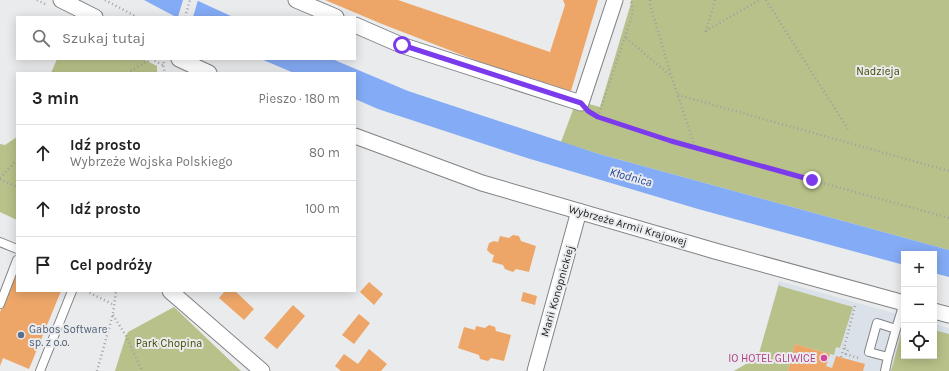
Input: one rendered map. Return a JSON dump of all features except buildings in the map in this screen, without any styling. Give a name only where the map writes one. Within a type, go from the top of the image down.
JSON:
[{"type":"street","points":[[61,0],[93,16]]},
{"type":"street","points":[[296,0],[334,16]]},
{"type":"street","points":[[356,25],[402,45],[581,103],[615,0]]},
{"type":"street","points":[[181,64],[206,72]]},
{"type":"street","name":"Wybrzeże Armii Krajowej","points":[[356,136],[482,183],[579,212],[901,302]]},
{"type":"street","name":"Marii Konopnickiej","points":[[535,371],[579,212]]},
{"type":"street","points":[[171,292],[262,371]]},
{"type":"street","points":[[937,312],[949,315]]},
{"type":"lane","points":[[0,242],[16,249]]},
{"type":"lane","points":[[0,304],[16,263]]},
{"type":"lane","points":[[40,371],[72,292]]},
{"type":"lane","points":[[884,371],[901,313]]},
{"type":"lane","points":[[888,357],[869,352],[877,324],[896,329]]},
{"type":"path","points":[[105,0],[135,16]]},
{"type":"path","points":[[185,16],[190,0]]},
{"type":"path","points":[[598,117],[626,38],[633,9],[631,0]]},
{"type":"path","points":[[650,0],[671,75],[695,148]]},
{"type":"path","points":[[715,0],[706,31],[758,0]]},
{"type":"path","points":[[766,0],[848,129]]},
{"type":"path","points":[[626,38],[671,75]]},
{"type":"path","points":[[129,72],[149,60]]},
{"type":"path","points":[[153,60],[163,65],[165,72]]},
{"type":"path","points":[[678,95],[949,171]]},
{"type":"path","points":[[581,103],[588,111],[598,117],[695,148],[949,218]]},
{"type":"path","points":[[16,161],[0,178],[16,186]]},
{"type":"path","points":[[88,292],[114,305]]},
{"type":"path","points":[[97,371],[113,314],[116,292]]},
{"type":"path","points":[[841,357],[855,306]]},
{"type":"path","points":[[113,314],[126,336],[142,371]]},
{"type":"path","points":[[844,348],[848,350],[846,354],[859,358]]},
{"type":"shaded area","points":[[779,281],[901,315],[901,359],[937,359],[937,325],[949,328],[949,371],[733,371],[758,357]]},
{"type":"green space","name":"Nadzieja","points":[[631,0],[949,0],[949,250],[599,154],[561,142],[574,107],[589,104],[600,107]]},
{"type":"green space","points":[[57,60],[145,60],[157,66],[157,72],[51,72]]},
{"type":"green space","points":[[16,138],[16,220],[0,212],[0,144],[5,145]]},
{"type":"green space","points":[[779,284],[780,286],[853,307],[840,348],[836,347],[834,355],[795,344],[788,371],[734,371],[758,357]]},
{"type":"green space","name":"Park Chopina","points":[[174,307],[241,371],[115,371],[128,332]]},
{"type":"green space","points":[[937,331],[949,334],[949,371],[891,371],[901,334],[901,359],[937,359]]},
{"type":"water","points":[[144,0],[196,0],[231,16],[174,16]]},
{"type":"water","name":"Kłodnica","points":[[263,60],[334,60],[408,91],[599,154],[949,250],[949,277],[937,274],[937,251],[901,251],[901,264],[698,209],[527,158],[378,109],[356,99],[356,72],[292,72]]},
{"type":"pier","points":[[183,0],[198,0],[193,16],[178,16]]},
{"type":"place","name":"Gabos Software sp. z o.o.","points":[[21,335]]},
{"type":"place","name":"IO HOTEL GLIWICE","points":[[824,358]]},
{"type":"route","points":[[402,45],[581,103],[588,111],[598,117],[671,141],[812,180]]}]
